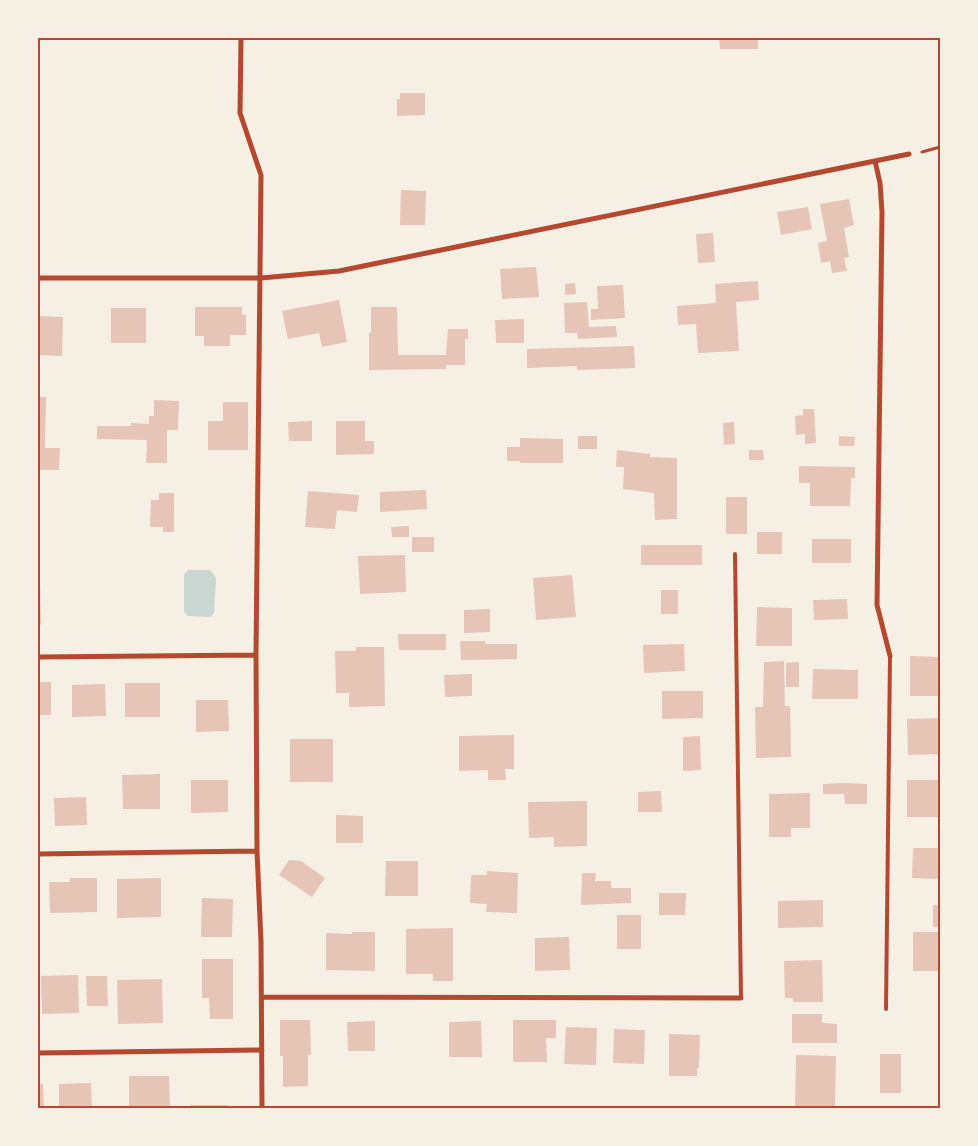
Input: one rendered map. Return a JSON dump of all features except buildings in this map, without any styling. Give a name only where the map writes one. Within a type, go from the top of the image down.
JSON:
[{"type":"street","points":[[241,38],[240,113],[261,175],[256,655],[257,851],[262,997],[262,1108]]},
{"type":"street","points":[[38,278],[261,278],[339,271],[909,154]]},
{"type":"street","points":[[875,161],[880,183],[882,212],[877,605],[890,656]]},
{"type":"street","points":[[38,657],[256,655]]},
{"type":"street","points":[[38,854],[257,851]]},
{"type":"street","points":[[262,997],[741,998]]},
{"type":"street","points":[[38,1053],[262,1050]]},
{"type":"lane","points":[[735,554],[741,998]]},
{"type":"lane","points":[[886,1009],[890,656]]},
{"type":"path","points":[[909,154],[940,147]]},
{"type":"shaded area","points":[[188,570],[210,570],[216,578],[214,613],[211,617],[188,616],[184,612],[184,575]]}]
